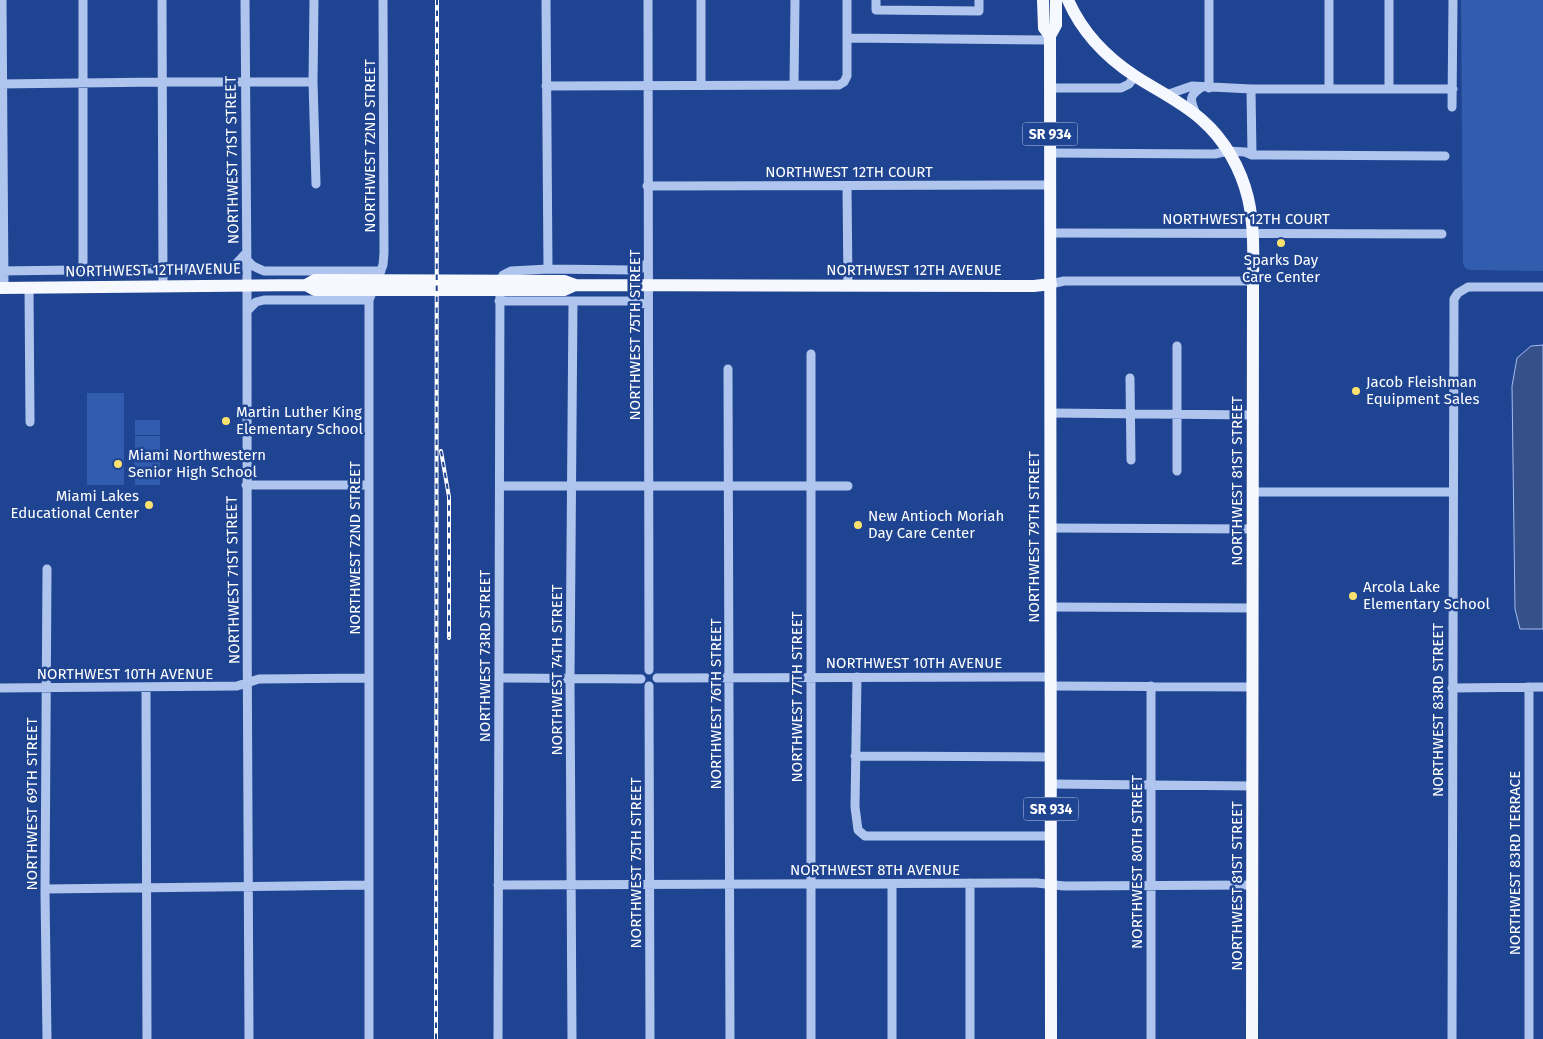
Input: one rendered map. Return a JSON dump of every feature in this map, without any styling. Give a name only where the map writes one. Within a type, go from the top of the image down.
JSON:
[{"type":"main road","name":"NORTHWEST 79TH STREET","points":[[1043,0],[1044,28],[1050,38]]},
{"type":"main road","name":"NORTHWEST 79TH STREET","points":[[1051,1039],[1050,38],[1056,24],[1056,0]]},
{"type":"main road","name":"NORTHWEST 81ST STREET","points":[[1068,0],[1078,20],[1110,58],[1135,76],[1166,94],[1209,126],[1228,151],[1240,174],[1249,204],[1253,233],[1252,1039]]},
{"type":"main road","name":"NORTHWEST 12TH AVENUE","points":[[2,288],[306,285],[315,290],[322,285],[558,286],[564,290],[575,286],[1034,286],[1050,284]]},
{"type":"street","points":[[2,0],[2,288]]},
{"type":"street","points":[[82,0],[83,270]]},
{"type":"street","points":[[162,0],[163,286]]},
{"type":"street","name":"NORTHWEST 71ST STREET","points":[[245,0],[249,1039]]},
{"type":"street","points":[[314,0],[313,82],[316,184]]},
{"type":"street","name":"NORTHWEST 72ND STREET","points":[[369,1039],[369,300],[381,271],[384,253],[383,0]]},
{"type":"street","points":[[546,0],[548,269],[633,270],[642,268],[648,262]]},
{"type":"street","name":"NORTHWEST 75TH STREET","points":[[648,0],[649,670]]},
{"type":"street","points":[[701,0],[701,85]]},
{"type":"street","points":[[794,85],[795,0]]},
{"type":"street","points":[[546,86],[840,85],[847,76],[847,0]]},
{"type":"street","points":[[876,0],[876,10],[979,11],[979,0]]},
{"type":"street","points":[[1205,88],[1209,0]]},
{"type":"street","points":[[1329,0],[1329,89]]},
{"type":"street","points":[[1389,0],[1389,89]]},
{"type":"street","points":[[1452,108],[1453,0]]},
{"type":"street","points":[[847,38],[1050,38]]},
{"type":"street","points":[[1050,88],[1121,88],[1129,84],[1135,76]]},
{"type":"street","points":[[2,84],[313,82]]},
{"type":"street","points":[[1166,94],[1192,86],[1205,88],[1453,89]]},
{"type":"street","points":[[1197,116],[1191,98],[1194,92],[1205,88]]},
{"type":"street","points":[[1251,88],[1252,155]]},
{"type":"street","points":[[1050,153],[1215,154],[1228,151],[1252,155],[1445,156]]},
{"type":"street","points":[[1240,174],[1243,160],[1252,155]]},
{"type":"street","name":"NORTHWEST 12TH COURT","points":[[647,186],[1050,185]]},
{"type":"street","points":[[846,186],[848,286]]},
{"type":"street","name":"NORTHWEST 12TH COURT","points":[[1051,233],[1442,234]]},
{"type":"street","name":"NORTHWEST 12TH AVENUE","points":[[2,271],[231,267],[247,256],[253,266],[264,270],[381,271]]},
{"type":"street","name":"NORTHWEST 73RD STREET","points":[[498,1039],[500,282],[504,275],[511,270],[548,269]]},
{"type":"street","name":"NORTHWEST 12TH AVENUE","points":[[1050,284],[1064,281],[1253,282]]},
{"type":"street","name":"NORTHWEST 83RD STREET","points":[[1452,1039],[1454,299],[1458,293],[1468,287],[1543,287]]},
{"type":"street","points":[[29,288],[30,422]]},
{"type":"street","points":[[247,311],[256,302],[264,300],[369,300]]},
{"type":"street","points":[[499,301],[633,301],[648,305]]},
{"type":"street","name":"NORTHWEST 74TH STREET","points":[[572,1039],[570,678],[573,301]]},
{"type":"street","points":[[1177,346],[1177,471]]},
{"type":"street","name":"NORTHWEST 77TH STREET","points":[[811,354],[811,1039]]},
{"type":"street","name":"NORTHWEST 76TH STREET","points":[[728,369],[730,1039]]},
{"type":"street","points":[[1130,378],[1131,460]]},
{"type":"street","points":[[1050,413],[1253,415]]},
{"type":"street","points":[[246,485],[369,485]]},
{"type":"street","points":[[500,486],[848,486]]},
{"type":"street","points":[[1253,492],[1452,492]]},
{"type":"street","points":[[1051,528],[1253,529]]},
{"type":"street","name":"NORTHWEST 69TH STREET","points":[[47,569],[45,889],[47,1039]]},
{"type":"street","points":[[1051,607],[1253,608]]},
{"type":"street","points":[[649,670],[654,672],[657,678],[656,683],[649,686],[644,684],[641,678],[643,673],[649,670]]},
{"type":"street","points":[[857,677],[855,807],[858,830],[865,836],[1051,836]]},
{"type":"street","name":"NORTHWEST 10TH AVENUE","points":[[657,678],[857,677],[1051,681],[1150,686],[1253,687]]},
{"type":"street","name":"NORTHWEST 10TH AVENUE","points":[[0,688],[238,686],[259,679],[369,678]]},
{"type":"street","points":[[499,678],[641,678]]},
{"type":"street","name":"NORTHWEST 75TH STREET","points":[[649,686],[650,1039]]},
{"type":"street","name":"NORTHWEST 80TH STREET","points":[[1150,686],[1151,1039]]},
{"type":"street","name":"NORTHWEST 83RD TERRACE","points":[[1529,687],[1529,1039]]},
{"type":"street","points":[[1452,688],[1543,687]]},
{"type":"street","points":[[146,688],[147,1039]]},
{"type":"street","points":[[855,756],[1051,757]]},
{"type":"street","points":[[1051,784],[1253,786]]},
{"type":"street","points":[[970,883],[970,1039]]},
{"type":"street","name":"NORTHWEST 8TH AVENUE","points":[[498,885],[970,883],[1150,886],[1253,885]]},
{"type":"street","points":[[892,884],[892,1039]]},
{"type":"street","points":[[45,889],[368,885]]},
{"type":"shaded area","points":[[1461,0],[1543,0],[1543,271],[1471,270],[1466,269],[1463,264]]},
{"type":"shaded area","points":[[1543,345],[1543,629],[1520,629],[1515,609],[1512,386],[1517,358],[1531,346]]},
{"type":"shaded area","points":[[87,393],[124,393],[124,485],[87,485]]},
{"type":"shaded area","points":[[135,420],[160,420],[160,435],[135,435]]},
{"type":"shaded area","points":[[135,436],[160,436],[160,451],[135,451]]},
{"type":"shaded area","points":[[135,453],[160,453],[160,468],[134,468]]},
{"type":"shaded area","points":[[135,470],[160,470],[160,485],[135,485]]},
{"type":"railway","points":[[436,1039],[437,0]]},
{"type":"railway","points":[[441,451],[449,497],[449,638]]},
{"type":"place","name":"Sparks Day Care Center","points":[[1281,243]]},
{"type":"place","name":"Jacob Fleishman Equipment Sales","points":[[1356,391]]},
{"type":"place","name":"Martin Luther King Elementary School","points":[[226,421]]},
{"type":"place","name":"Miami Northwestern Senior High School","points":[[118,464]]},
{"type":"place","name":"Miami Lakes Educational Center","points":[[149,505]]},
{"type":"place","name":"New Antioch Moriah Day Care Center","points":[[858,525]]},
{"type":"place","name":"Arcola Lake Elementary School","points":[[1353,596]]}]
